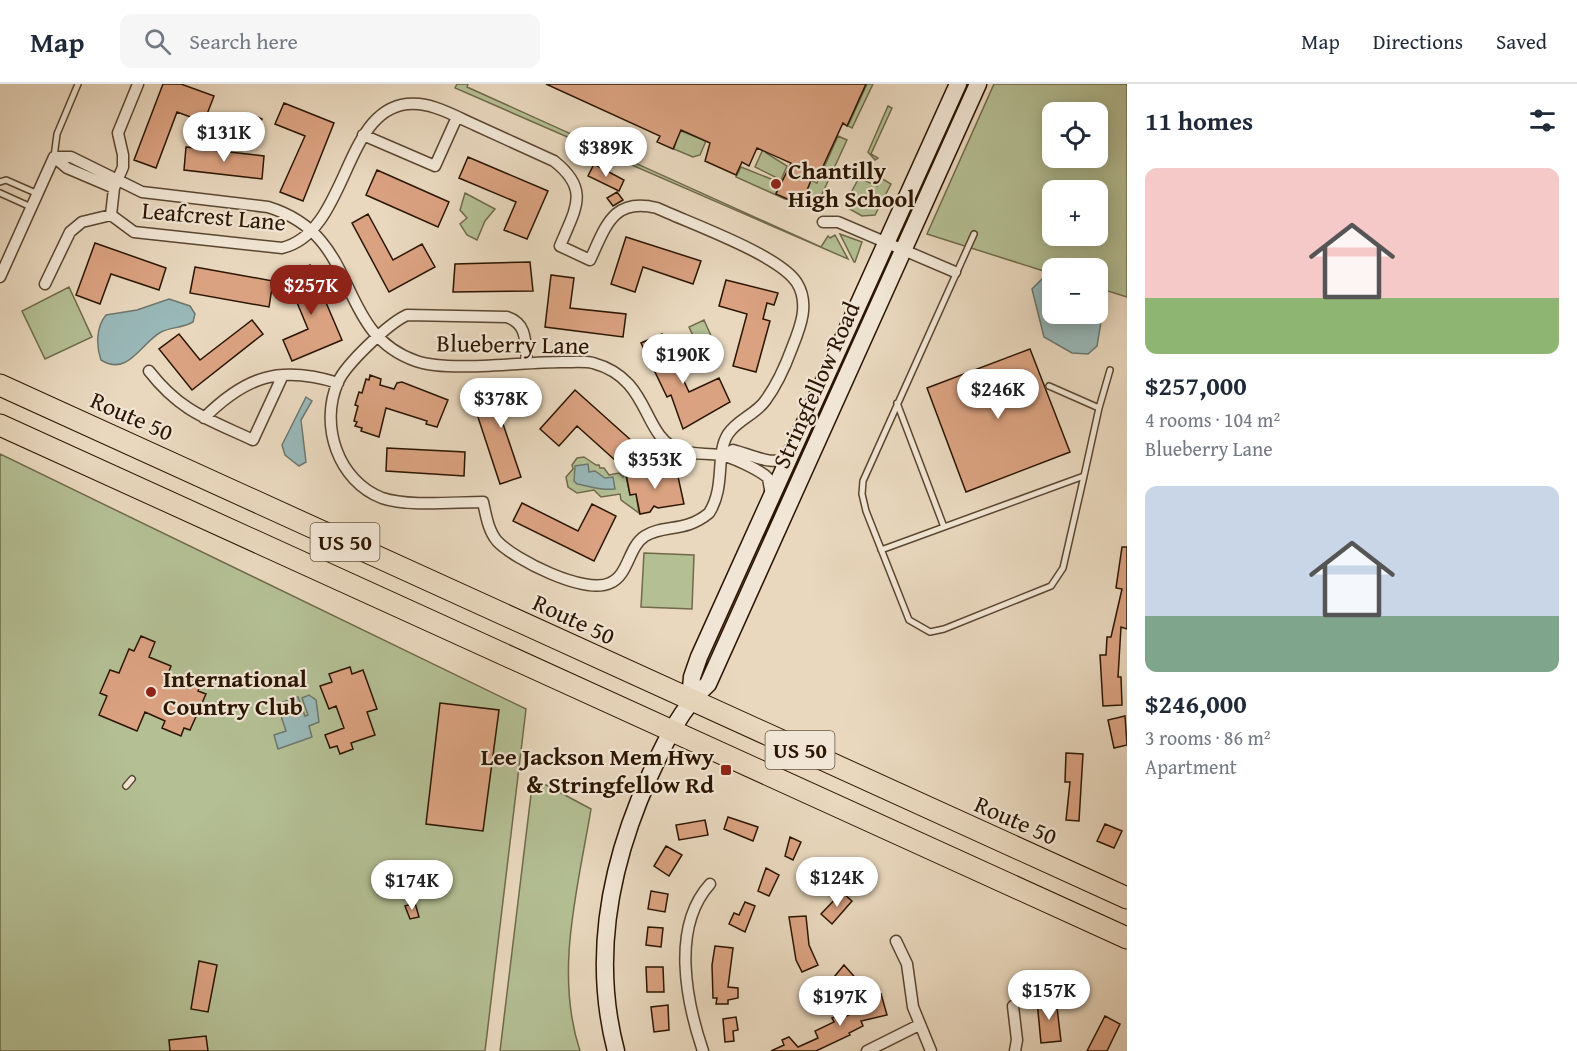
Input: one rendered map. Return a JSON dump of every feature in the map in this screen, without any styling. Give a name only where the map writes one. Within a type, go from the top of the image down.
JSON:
[{"type":"highway","name":"Route 50","points":[[0,385],[1127,898]]},
{"type":"highway","name":"US 50","points":[[0,425],[654,720],[671,732],[1127,938]]},
{"type":"main road","name":"Stringfellow Road","points":[[690,700],[692,677],[699,657],[958,84]]},
{"type":"main road","name":"Stringfellow Road","points":[[616,1051],[605,989],[606,926],[615,870],[635,808],[671,732],[690,700],[708,684],[978,84]]},
{"type":"street","name":"Leafcrest Lane","points":[[111,215],[116,184],[123,167],[118,133],[138,84]]},
{"type":"street","name":"Leafcrest Lane","points":[[111,215],[134,232],[282,249],[295,245],[311,230],[333,203],[363,135],[375,118],[400,106],[417,104],[435,108],[554,161],[567,171],[575,182],[578,195],[560,246],[590,260],[606,226],[615,214],[629,206],[640,204],[657,208],[754,252],[786,270],[798,284],[803,302],[803,321],[784,371],[764,403],[731,430],[724,441],[723,455]]},
{"type":"street","points":[[363,135],[435,166],[457,117]]},
{"type":"street","name":"Blueberry Lane","points":[[54,157],[67,168],[142,192],[268,207],[286,212],[311,230],[334,255],[365,323],[377,337],[399,354],[418,362],[441,365],[527,362],[591,363],[617,372],[634,389],[666,443],[693,453],[723,455],[763,473],[770,484],[768,505]]},
{"type":"street","points":[[0,277],[54,157]]},
{"type":"street","name":"Leafcrest Lane","points":[[45,284],[70,232],[82,222],[111,215]]},
{"type":"street","points":[[823,222],[838,222],[955,272]]},
{"type":"street","points":[[527,362],[524,330],[520,324],[507,317],[407,315],[396,320],[377,337],[338,382],[331,420],[336,451],[347,471],[369,491],[384,498],[407,501],[483,502],[489,526],[504,546],[537,566],[584,586],[602,586],[617,579],[637,544],[645,536],[684,527],[709,513],[718,494],[723,455]]},
{"type":"street","points":[[149,371],[168,395],[204,418],[253,440],[283,375]]},
{"type":"street","points":[[204,418],[226,396],[249,383],[297,372],[338,382]]},
{"type":"street","name":"Blueberry Lane","points":[[723,455],[733,450],[776,461],[784,460],[793,450]]},
{"type":"street","points":[[703,1051],[692,1008],[687,956],[689,919],[697,900],[710,884]]},
{"type":"street","points":[[896,941],[907,964],[919,1025],[931,1051]]},
{"type":"street","points":[[1012,1006],[1017,1040],[1015,1051]]},
{"type":"street","points":[[867,1051],[919,1025]]},
{"type":"lane","points":[[54,157],[57,134],[78,84]]},
{"type":"lane","points":[[0,182],[6,180],[38,194]]},
{"type":"lane","points":[[0,193],[31,208]]},
{"type":"lane","points":[[974,234],[863,481],[862,494],[866,511],[909,620],[930,632],[944,629],[1052,586],[1063,568],[1099,408],[1110,370]]},
{"type":"lane","points":[[1049,386],[1099,408]]},
{"type":"lane","points":[[897,403],[945,527]]},
{"type":"lane","points":[[881,550],[1084,476]]},
{"type":"lane","points":[[126,786],[132,779]]},
{"type":"green space","points":[[457,84],[468,84],[467,87],[821,247],[828,236],[830,238],[835,235],[848,259],[455,88]]},
{"type":"green space","points":[[867,84],[873,84],[852,128],[848,126]]},
{"type":"green space","points":[[994,84],[1127,84],[1127,297],[1108,291],[1108,258],[1042,258],[1042,271],[927,234]]},
{"type":"green space","points":[[888,106],[892,108],[871,154],[878,158],[875,160],[868,152]]},
{"type":"green space","points":[[679,130],[706,141],[700,155],[693,157],[674,149]]},
{"type":"green space","points":[[838,136],[847,140],[817,205],[804,208],[798,205],[792,201],[801,204],[810,183],[804,180],[805,178],[817,183]]},
{"type":"green space","points":[[764,147],[767,149],[766,153],[787,166],[781,180],[755,167]]},
{"type":"green space","points":[[741,167],[781,183],[776,193],[781,197],[793,187],[787,199],[785,199],[736,177]]},
{"type":"green space","points":[[859,178],[877,186],[881,178],[891,184],[875,215],[862,216],[848,208],[848,198]]},
{"type":"green space","points":[[465,193],[495,209],[485,221],[477,240],[467,235],[460,224],[467,218],[460,210]]},
{"type":"green space","points":[[840,234],[862,242],[855,262],[854,262]]},
{"type":"green space","points":[[69,287],[92,337],[45,359],[22,311]]},
{"type":"green space","points":[[704,320],[717,349],[702,355],[689,327]]},
{"type":"green space","name":"International Country Club","points":[[0,454],[526,709],[485,1051],[0,1051]]},
{"type":"green space","points":[[584,457],[599,465],[600,468],[604,468],[609,475],[619,473],[623,477],[628,471],[640,470],[626,476],[630,495],[636,494],[639,513],[621,500],[620,494],[601,497],[594,490],[577,493],[568,487],[566,477],[573,469],[572,465],[577,458]]},
{"type":"green space","points":[[644,553],[694,555],[692,609],[641,607]]},
{"type":"green space","points":[[533,778],[591,809],[575,899],[569,961],[572,1021],[580,1051],[500,1051]]},
{"type":"water","points":[[1042,279],[1042,324],[1101,324],[1097,346],[1088,354],[1072,353],[1044,337],[1032,289]]},
{"type":"water","points":[[169,299],[190,306],[195,314],[193,322],[161,332],[127,362],[111,364],[101,360],[98,337],[100,325],[106,315],[137,310]]},
{"type":"water","points":[[306,397],[312,401],[301,420],[306,462],[299,466],[285,455],[282,445]]},
{"type":"water","points":[[588,464],[589,472],[595,471],[605,478],[613,477],[615,489],[601,489],[577,484],[574,481],[575,466]]},
{"type":"water","points":[[309,695],[316,700],[319,722],[309,726],[312,737],[278,749],[274,735],[286,731],[277,704],[298,697],[305,716],[308,715],[302,698]]},
{"type":"building","points":[[163,84],[181,84],[214,96],[204,122],[177,112],[156,168],[134,160]]},
{"type":"building","points":[[546,84],[866,84],[847,126],[843,123],[819,175],[814,173],[801,205],[776,194],[791,163],[757,148],[749,166],[742,162],[736,175],[705,161],[710,143],[681,130],[673,149],[657,142],[660,136]]},
{"type":"building","points":[[284,103],[334,123],[303,201],[280,192],[305,136],[275,124]]},
{"type":"building","points":[[253,115],[262,119],[255,133],[247,129]]},
{"type":"building","points":[[186,147],[264,156],[262,179],[184,170]]},
{"type":"building","points":[[468,157],[548,191],[527,239],[504,230],[516,202],[459,178]]},
{"type":"building","points":[[594,164],[624,180],[619,191],[588,176]]},
{"type":"building","points":[[377,170],[449,202],[438,227],[366,195]]},
{"type":"building","points":[[617,192],[623,200],[613,206],[607,198]]},
{"type":"building","points":[[368,214],[393,260],[422,244],[435,267],[389,292],[352,223]]},
{"type":"building","points":[[626,237],[701,261],[693,284],[643,267],[635,292],[611,284]]},
{"type":"building","points":[[95,243],[166,268],[159,290],[111,274],[100,304],[76,295]]},
{"type":"building","points":[[530,262],[533,291],[453,292],[455,264]]},
{"type":"building","points":[[310,265],[342,340],[292,361],[283,340],[308,329],[286,276]]},
{"type":"building","points":[[195,267],[273,281],[269,307],[190,293]]},
{"type":"building","points":[[551,275],[574,278],[570,308],[626,314],[623,337],[545,327]]},
{"type":"building","points":[[726,280],[778,293],[774,305],[767,303],[763,319],[770,321],[756,372],[733,366],[747,314],[719,306]]},
{"type":"building","points":[[252,320],[263,334],[192,390],[159,349],[179,334],[200,360]]},
{"type":"building","points":[[662,334],[689,392],[719,378],[730,402],[683,429],[671,395],[667,397],[641,343]]},
{"type":"building","points":[[1030,349],[1070,452],[966,492],[927,388]]},
{"type":"building","points":[[370,375],[381,379],[380,385],[394,389],[397,383],[402,382],[448,400],[437,427],[426,424],[427,421],[386,408],[379,437],[361,431],[362,428],[355,426],[358,406],[355,405],[359,392],[362,393],[366,379],[369,380]]},
{"type":"building","points":[[521,386],[529,409],[501,418],[521,477],[500,484],[473,402]]},
{"type":"building","points":[[575,390],[633,442],[616,461],[577,426],[559,446],[540,429]]},
{"type":"building","points":[[387,448],[465,452],[464,476],[386,471]]},
{"type":"building","points":[[641,468],[653,474],[657,469],[663,474],[677,472],[684,504],[658,508],[654,506],[650,512],[640,514],[636,494],[630,495],[626,474],[639,472]]},
{"type":"building","points":[[522,503],[578,531],[592,504],[616,516],[594,561],[513,521]]},
{"type":"building","points":[[1122,547],[1127,547],[1127,629],[1121,627],[1118,677],[1121,677],[1122,705],[1103,706],[1100,655],[1106,655],[1107,637],[1111,637],[1122,589],[1116,588]]},
{"type":"building","name":"International Country Club","points":[[141,636],[155,642],[149,657],[171,666],[166,679],[187,688],[191,679],[201,684],[198,691],[206,694],[190,730],[184,728],[181,736],[162,728],[165,721],[145,712],[137,731],[99,715],[107,696],[100,693],[110,670],[119,673],[129,649],[134,651]]},
{"type":"building","points":[[350,667],[352,674],[363,670],[377,709],[367,712],[375,735],[351,743],[353,749],[340,754],[337,746],[330,748],[325,735],[344,728],[336,706],[329,709],[320,686],[332,682],[329,674]]},
{"type":"building","points":[[440,703],[499,710],[483,831],[426,824]]},
{"type":"building","points":[[1125,716],[1127,745],[1114,748],[1108,720]]},
{"type":"building","points":[[1066,753],[1083,754],[1079,821],[1066,820],[1070,782],[1065,782]]},
{"type":"building","points":[[728,817],[758,827],[753,841],[724,829]]},
{"type":"building","points":[[705,820],[708,835],[679,840],[676,825]]},
{"type":"building","points":[[1105,824],[1122,831],[1114,848],[1097,841]]},
{"type":"building","points":[[790,837],[801,842],[793,860],[785,856]]},
{"type":"building","points":[[666,846],[682,855],[669,876],[654,866]]},
{"type":"building","points":[[766,868],[779,875],[769,896],[758,891]]},
{"type":"building","points":[[651,891],[668,894],[665,912],[648,909]]},
{"type":"building","points":[[842,892],[852,901],[832,924],[821,914]]},
{"type":"building","points":[[745,902],[755,906],[745,932],[729,924],[734,913],[739,915]]},
{"type":"building","points":[[415,903],[419,917],[410,919],[405,906]]},
{"type":"building","points":[[806,916],[809,945],[818,965],[802,972],[796,960],[789,917]]},
{"type":"building","points":[[648,927],[663,928],[661,947],[646,945]]},
{"type":"building","points":[[715,946],[733,948],[728,987],[738,988],[738,998],[728,1000],[728,1004],[716,1004],[717,998],[713,998],[712,965]]},
{"type":"building","points":[[199,961],[217,965],[208,1012],[191,1009]]},
{"type":"building","points":[[844,965],[860,983],[850,994],[839,984],[836,987],[830,982]]},
{"type":"building","points":[[646,967],[663,967],[664,992],[647,992]]},
{"type":"building","points":[[881,994],[887,1015],[861,1021],[863,1026],[849,1033],[850,1035],[816,1051],[771,1051],[784,1045],[782,1040],[789,1037],[798,1047],[818,1038],[815,1031],[834,1022],[832,1018],[840,1014],[842,1018],[866,1007],[864,998]]},
{"type":"building","points":[[1056,999],[1061,1041],[1041,1043],[1037,1001]]},
{"type":"building","points":[[668,1005],[669,1030],[654,1032],[651,1007]]},
{"type":"building","points":[[1105,1016],[1120,1024],[1107,1051],[1087,1051]]},
{"type":"building","points":[[736,1017],[738,1030],[733,1031],[734,1041],[725,1042],[723,1019]]},
{"type":"building","points":[[206,1036],[208,1051],[170,1051],[169,1040]]},
{"type":"place","name":"Chantilly High School","points":[[776,184]]},
{"type":"place","name":"International Country Club","points":[[151,692]]},
{"type":"place","name":"Lee Jackson Mem Hwy & Stringfellow Rd","points":[[726,770]]}]
